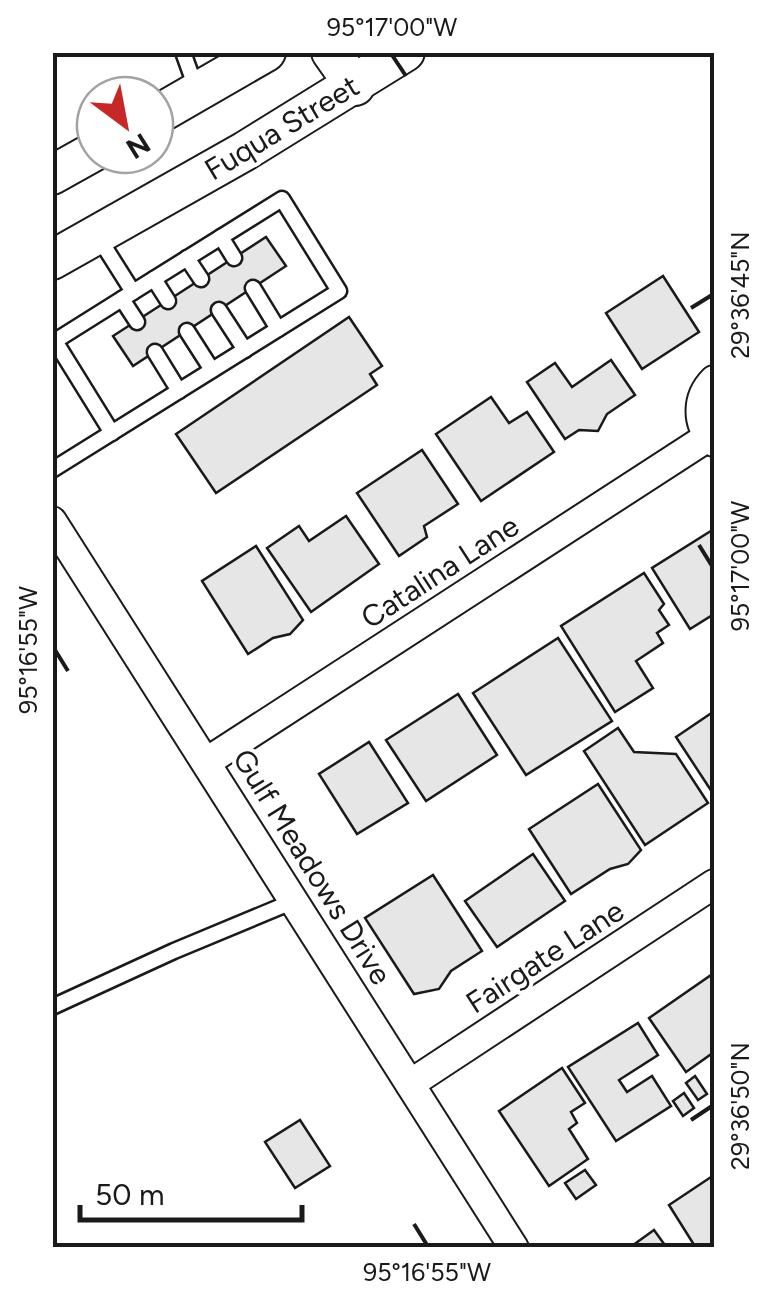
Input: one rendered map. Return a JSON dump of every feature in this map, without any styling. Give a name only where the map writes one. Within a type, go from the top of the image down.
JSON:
[{"type":"main road","points":[[175,105],[266,52]]},
{"type":"main road","points":[[331,52],[355,86]]},
{"type":"main road","name":"Fuqua Street","points":[[52,260],[355,86],[405,52]]},
{"type":"main road","points":[[52,175],[75,162]]},
{"type":"street","name":"Catalina Lane","points":[[208,761],[712,440],[700,412],[702,399],[714,380]]},
{"type":"street","name":"Gulf Meadows Drive","points":[[52,521],[514,1248]]},
{"type":"street","name":"Fairgate Lane","points":[[410,1084],[714,884]]},
{"type":"lane","points":[[183,52],[197,92]]},
{"type":"lane","points":[[52,470],[112,433],[339,291],[282,199],[55,341],[112,433]]},
{"type":"lane","points":[[97,235],[137,322]]},
{"type":"lane","points":[[221,237],[234,258]]},
{"type":"lane","points":[[188,258],[201,280]]},
{"type":"lane","points":[[154,279],[168,300]]},
{"type":"lane","points":[[252,288],[278,329]]},
{"type":"lane","points":[[219,310],[245,350]]},
{"type":"lane","points":[[186,331],[212,370]]},
{"type":"lane","points":[[154,352],[179,391]]},
{"type":"lane","points":[[52,1007],[294,901]]},
{"type":"building","points":[[266,237],[286,266],[133,366],[113,336]]},
{"type":"building","points":[[663,276],[699,332],[642,369],[606,313]]},
{"type":"building","points":[[349,317],[382,366],[370,374],[377,385],[216,493],[176,434]]},
{"type":"building","points":[[611,360],[635,395],[607,414],[598,431],[579,430],[565,439],[527,382],[555,363],[572,387]]},
{"type":"building","points":[[491,397],[509,423],[527,412],[554,452],[481,501],[436,434]]},
{"type":"building","points":[[422,450],[458,504],[424,526],[427,537],[399,556],[357,493]]},
{"type":"building","points":[[346,516],[379,564],[311,612],[267,548],[299,526],[309,541]]},
{"type":"building","points":[[714,529],[714,614],[690,629],[652,568]]},
{"type":"building","points":[[256,546],[303,620],[290,634],[273,638],[248,654],[202,581]]},
{"type":"building","points":[[644,573],[664,604],[659,610],[669,625],[657,633],[663,643],[636,661],[653,688],[615,712],[561,626]]},
{"type":"building","points":[[558,638],[612,721],[526,775],[473,693]]},
{"type":"building","points":[[458,694],[497,755],[426,801],[386,740]]},
{"type":"building","points":[[713,712],[714,715],[714,795],[676,737]]},
{"type":"building","points":[[618,728],[634,752],[676,754],[708,803],[645,845],[584,751]]},
{"type":"building","points":[[369,742],[408,803],[357,834],[319,774]]},
{"type":"building","points":[[598,784],[641,850],[628,864],[610,869],[571,894],[529,829]]},
{"type":"building","points":[[533,854],[565,901],[497,947],[465,901]]},
{"type":"building","points":[[433,875],[482,951],[451,971],[439,989],[414,994],[365,918]]},
{"type":"building","points":[[714,973],[714,1052],[686,1072],[649,1018]]},
{"type":"building","points":[[638,1023],[658,1055],[619,1080],[627,1092],[652,1076],[671,1106],[616,1141],[568,1067]]},
{"type":"building","points":[[562,1068],[585,1103],[571,1112],[577,1123],[569,1129],[588,1159],[549,1186],[499,1111]]},
{"type":"building","points":[[695,1076],[707,1094],[698,1100],[686,1083]]},
{"type":"building","points":[[684,1093],[694,1108],[683,1116],[673,1101]]},
{"type":"building","points":[[300,1120],[330,1166],[295,1188],[265,1142]]},
{"type":"building","points":[[585,1170],[596,1185],[576,1199],[565,1183]]},
{"type":"building","points":[[714,1175],[714,1248],[696,1248],[669,1205]]},
{"type":"building","points":[[654,1230],[667,1248],[629,1248]]}]
